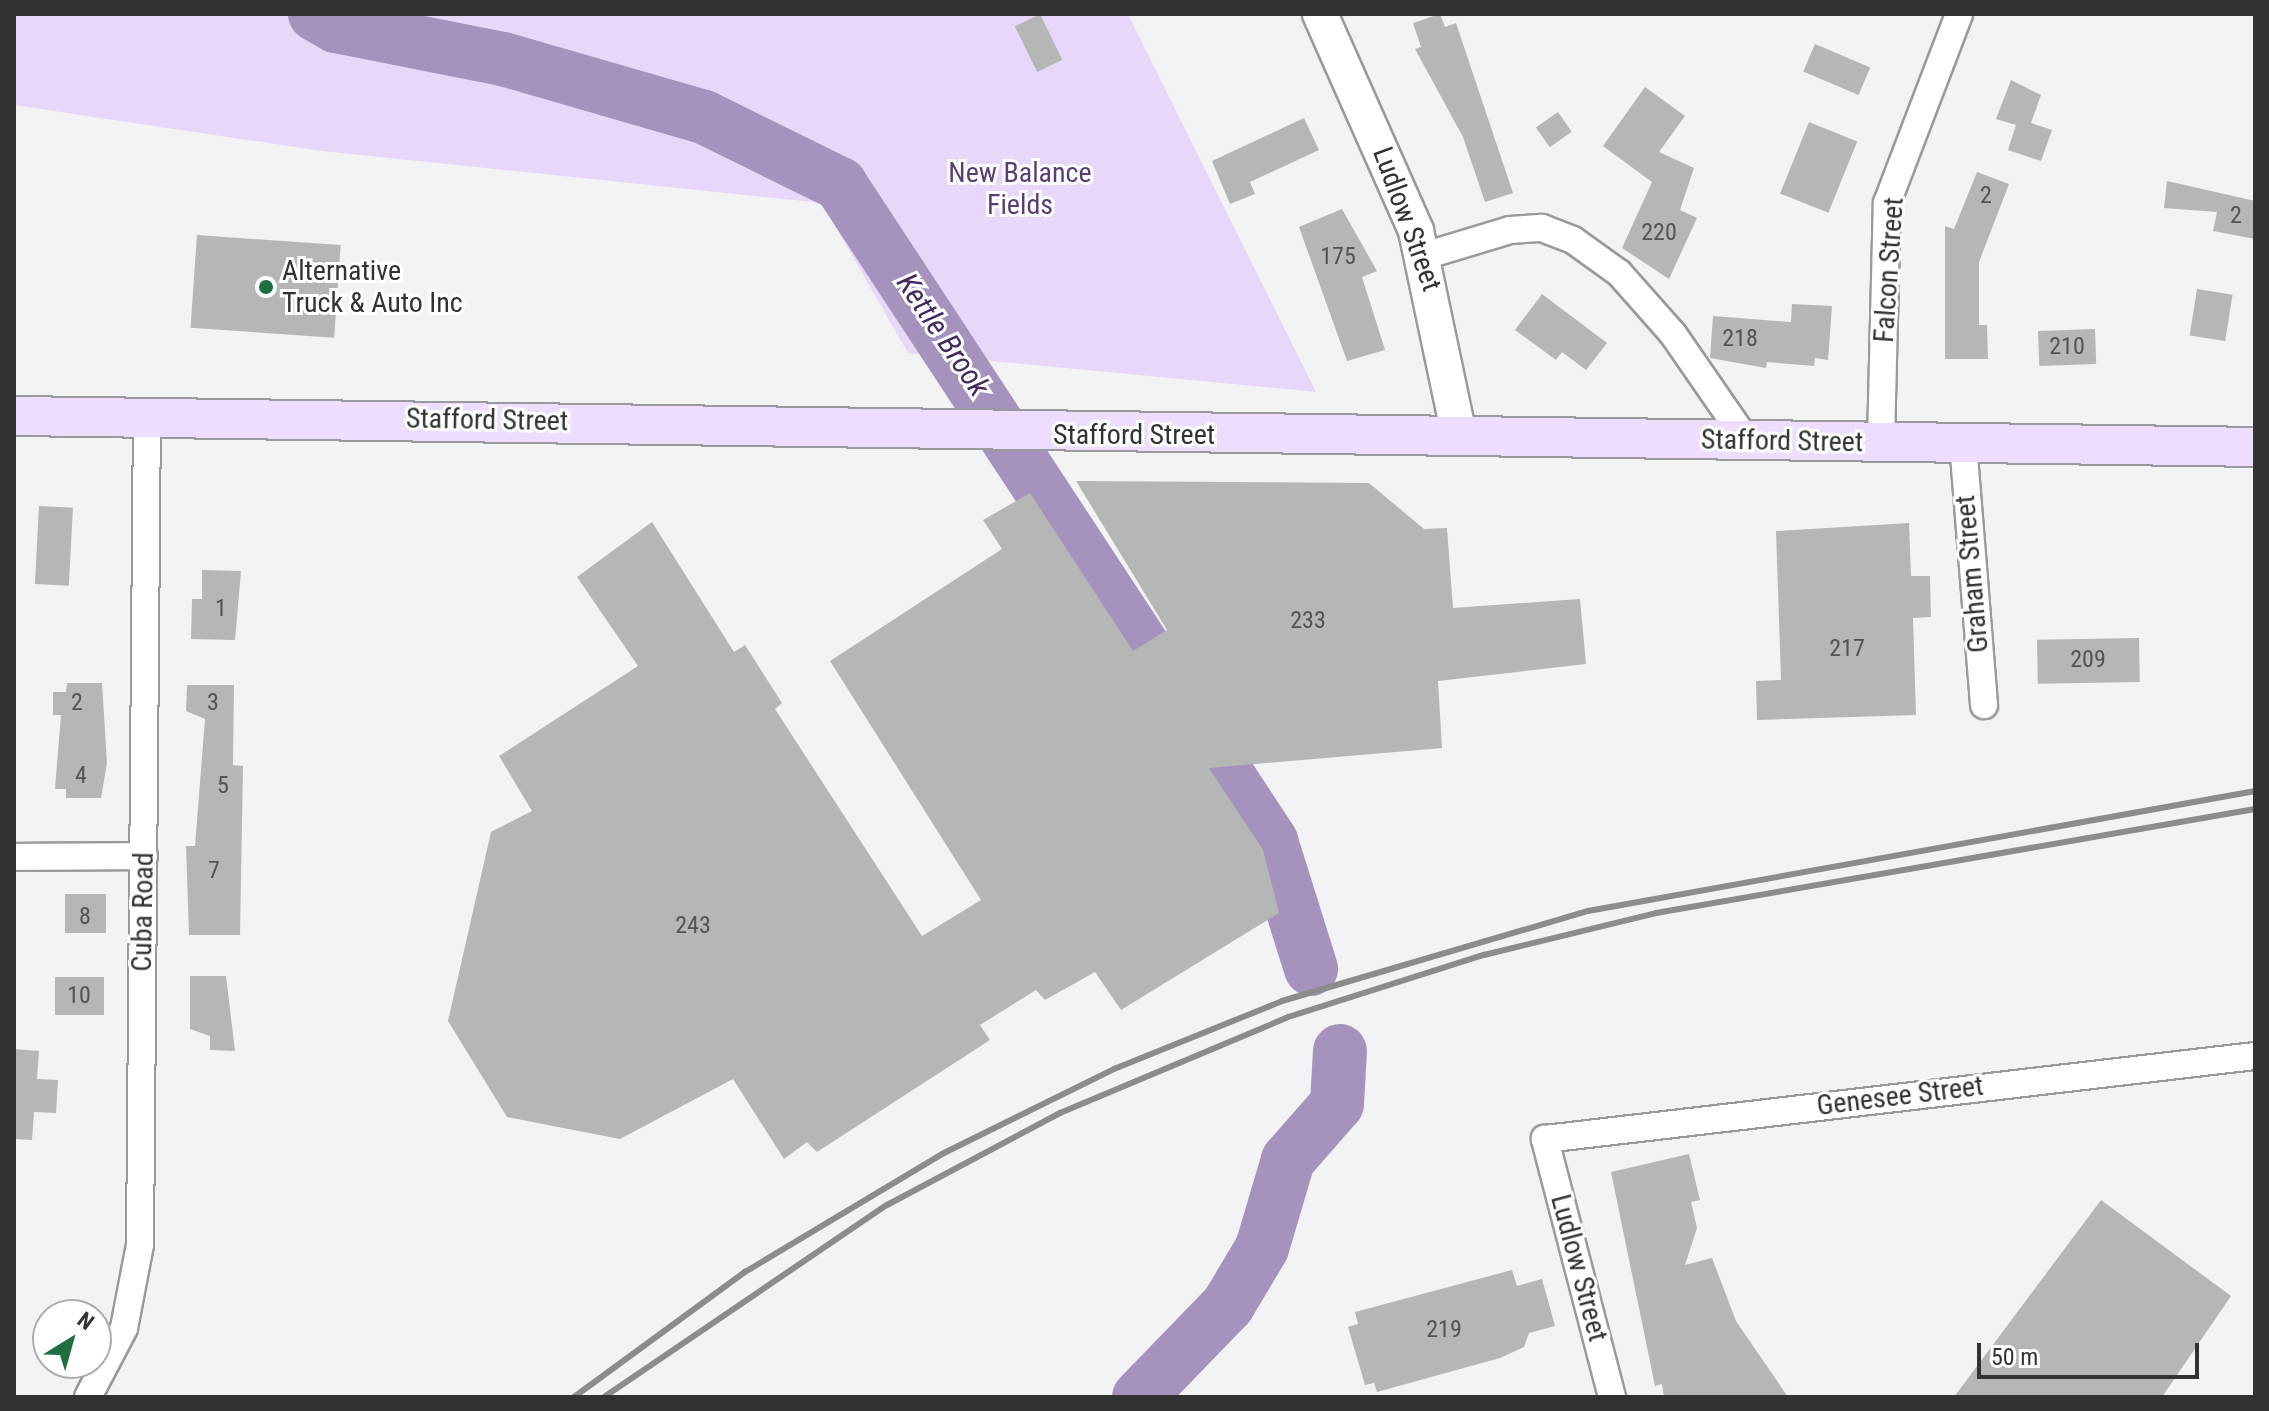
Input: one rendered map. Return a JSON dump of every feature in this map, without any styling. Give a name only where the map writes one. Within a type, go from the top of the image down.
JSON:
[{"type":"main road","name":"Stafford Street","points":[[14,416],[147,416],[1033,435],[1459,435],[2255,447]]},
{"type":"street","name":"Ludlow Street","points":[[1320,14],[1424,256],[1459,435]]},
{"type":"street","name":"Falcon Street","points":[[1881,442],[1887,203],[1959,14]]},
{"type":"street","points":[[1424,256],[1510,230],[1542,228],[1573,240],[1619,273],[1673,334],[1746,440]]},
{"type":"street","name":"Cuba Road","points":[[88,1397],[124,1328],[137,1276],[147,416]]},
{"type":"street","name":"Graham Street","points":[[1963,443],[1984,705]]},
{"type":"street","points":[[14,857],[144,856]]},
{"type":"street","name":"Genesee Street","points":[[1545,1139],[2255,1056]]},
{"type":"street","name":"Ludlow Street","points":[[1545,1139],[1612,1397]]},
{"type":"green space","name":"New Balance Fields","points":[[14,14],[1128,14],[1316,392],[908,353],[822,203],[322,151],[14,105]]},
{"type":"building","points":[[1040,14],[1062,60],[1037,72],[1015,26]]},
{"type":"building","points":[[1440,14],[1445,27],[1456,23],[1513,193],[1485,202],[1463,137],[1415,49],[1421,47],[1413,23]]},
{"type":"building","points":[[1815,44],[1870,67],[1859,95],[1803,72]]},
{"type":"building","points":[[2011,80],[2041,95],[2031,123],[2052,130],[2041,161],[2008,150],[2016,125],[1996,119]]},
{"type":"building","points":[[1645,87],[1685,116],[1659,152],[1694,168],[1680,210],[1697,218],[1669,279],[1622,248],[1652,182],[1603,146]]},
{"type":"building","points":[[1558,112],[1572,132],[1550,147],[1536,127]]},
{"type":"building","points":[[1304,118],[1319,150],[1250,182],[1255,194],[1230,204],[1212,161]]},
{"type":"building","points":[[1809,122],[1857,141],[1828,213],[1780,193]]},
{"type":"building","points":[[1977,172],[2009,184],[1979,262],[1979,325],[1987,325],[1988,359],[1945,359],[1945,226],[1954,229]]},
{"type":"building","points":[[2167,181],[2255,201],[2255,239],[2213,231],[2217,212],[2164,208]]},
{"type":"building","points":[[1342,209],[1377,271],[1362,277],[1385,350],[1347,361],[1299,227]]},
{"type":"building","name":"Alternative Truck & Auto Inc","points":[[197,235],[341,245],[334,338],[191,328]]},
{"type":"building","points":[[2197,289],[2233,295],[2225,341],[2190,335]]},
{"type":"building","points":[[1542,294],[1607,343],[1586,370],[1562,352],[1556,360],[1515,330]]},
{"type":"building","points":[[1792,304],[1832,306],[1828,360],[1815,358],[1814,366],[1767,362],[1766,368],[1710,358],[1713,316],[1791,322]]},
{"type":"building","points":[[2095,329],[2096,364],[2039,366],[2038,331]]},
{"type":"building","points":[[1076,481],[1369,483],[1424,529],[1447,528],[1453,608],[1580,599],[1586,664],[1438,681],[1442,748],[1209,768],[1263,850],[1279,913],[1121,1010],[1095,972],[1045,1000],[1036,990],[980,1025],[990,1040],[817,1152],[807,1142],[784,1159],[733,1079],[620,1139],[507,1117],[448,1021],[491,832],[532,811],[499,756],[638,666],[577,577],[652,522],[734,652],[745,645],[782,703],[775,709],[922,936],[981,900],[830,661],[1002,549],[983,520],[1030,493],[1133,651],[1167,630]]},
{"type":"building","points":[[39,506],[73,508],[69,586],[35,584]]},
{"type":"building","points":[[1909,523],[1911,576],[1930,576],[1931,617],[1913,618],[1916,715],[1757,720],[1756,681],[1781,680],[1776,531]]},
{"type":"building","points":[[202,570],[241,571],[235,640],[191,639],[192,599],[202,599]]},
{"type":"building","points":[[2139,638],[2140,682],[2038,684],[2037,640]]},
{"type":"building","points":[[67,683],[102,683],[107,763],[101,798],[66,798],[66,789],[55,789],[61,715],[53,715],[53,692],[66,692]]},
{"type":"building","points":[[187,685],[234,685],[233,765],[243,766],[240,935],[189,935],[186,846],[195,846],[205,719],[186,711]]},
{"type":"building","points":[[65,894],[106,894],[106,933],[65,933]]},
{"type":"building","points":[[190,976],[226,976],[235,1051],[210,1050],[210,1036],[190,1029]]},
{"type":"building","points":[[55,977],[104,977],[104,1015],[55,1015]]},
{"type":"building","points":[[14,1049],[39,1051],[37,1079],[58,1080],[56,1113],[34,1112],[32,1140],[14,1139]]},
{"type":"building","points":[[1689,1154],[1700,1200],[1691,1202],[1697,1228],[1685,1265],[1712,1258],[1736,1321],[1788,1397],[1664,1397],[1662,1384],[1655,1386],[1611,1172]]},
{"type":"building","points":[[2101,1200],[2231,1296],[2162,1397],[1954,1397]]},
{"type":"building","points":[[1512,1270],[1517,1286],[1542,1279],[1555,1326],[1529,1333],[1524,1347],[1500,1358],[1377,1392],[1374,1383],[1365,1385],[1348,1327],[1358,1324],[1355,1312]]},
{"type":"waterway","name":"Kettle Brook","points":[[315,14],[336,26],[503,59],[704,117],[840,184],[1271,841],[1311,969]]},
{"type":"waterway","name":"Kettle Brook","points":[[1139,1397],[1228,1305],[1262,1248],[1288,1160],[1337,1104],[1340,1051]]},
{"type":"railway","points":[[574,1397],[745,1272],[944,1153],[1114,1069],[1282,1001],[1588,911],[2255,791]]},
{"type":"railway","points":[[604,1397],[887,1205],[1060,1113],[1288,1017],[1484,955],[1656,913],[2255,809]]},
{"type":"place","name":"Alternative Truck & Auto Inc","points":[[266,287]]}]
